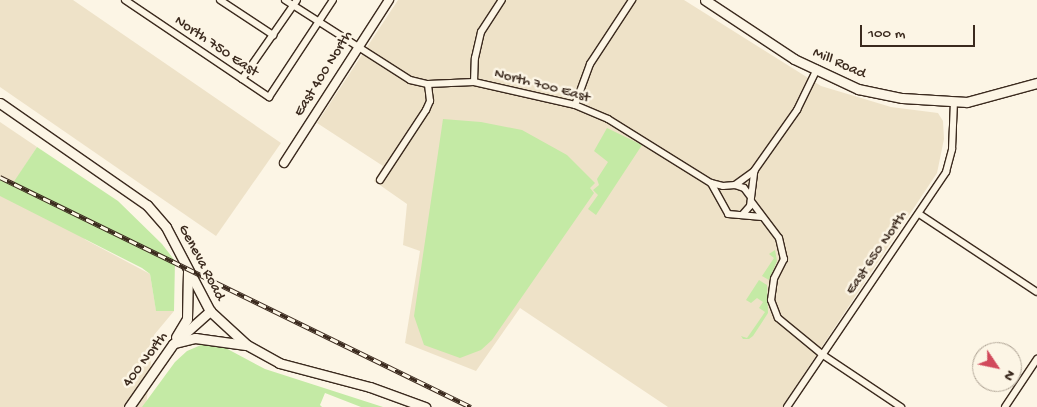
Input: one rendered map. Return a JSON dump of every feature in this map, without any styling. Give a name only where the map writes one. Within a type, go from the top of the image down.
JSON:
[{"type":"main road","name":"Mill Road","points":[[705,0],[794,59],[858,89],[902,98],[967,102],[1037,83]]},
{"type":"main road","name":"Geneva Road","points":[[0,103],[147,205],[166,227],[210,311],[247,345],[278,363],[370,387],[425,407]]},
{"type":"main road","points":[[173,344],[187,319],[188,268]]},
{"type":"main road","name":"400 North","points":[[128,407],[173,344],[210,311]]},
{"type":"main road","points":[[173,344],[195,338],[247,345]]},
{"type":"street","name":"North 750 East","points":[[125,0],[269,97],[318,22]]},
{"type":"street","points":[[220,0],[273,36]]},
{"type":"street","name":"North 700 East","points":[[284,0],[295,3],[318,22],[410,80],[428,84],[474,82],[575,105],[608,119],[711,183]]},
{"type":"street","points":[[318,22],[333,0]]},
{"type":"street","name":"East 400 North","points":[[284,163],[389,0]]},
{"type":"street","points":[[474,82],[475,58],[481,32],[502,0]]},
{"type":"street","points":[[575,105],[590,64],[632,0]]},
{"type":"street","points":[[242,79],[295,3]]},
{"type":"street","points":[[722,206],[721,197],[732,186],[754,171],[797,110],[817,69]]},
{"type":"street","points":[[380,180],[426,110],[430,101],[428,84]]},
{"type":"street","name":"East 650 North","points":[[788,407],[946,172],[952,148],[954,101]]},
{"type":"street","points":[[743,214],[751,198],[754,171]]},
{"type":"street","points":[[711,183],[744,188],[762,217],[779,238],[784,259],[772,286],[775,314],[823,355],[901,407]]},
{"type":"street","points":[[711,183],[728,214],[762,217]]},
{"type":"street","points":[[919,214],[1037,292]]},
{"type":"street","points":[[1005,407],[1037,359]]},
{"type":"shaded area","points":[[0,0],[73,0],[281,143],[216,236],[0,87]]},
{"type":"shaded area","points":[[398,0],[684,0],[821,86],[891,107],[938,113],[943,121],[944,139],[937,173],[782,407],[668,407],[520,308],[476,371],[405,343],[420,251],[403,245],[407,204],[374,181],[383,166],[317,123]]},
{"type":"shaded area","points":[[0,122],[37,147],[14,183],[86,240],[150,274],[156,310],[174,311],[154,335],[146,407],[0,407]]},
{"type":"green space","points":[[443,119],[481,122],[522,130],[567,155],[595,183],[590,188],[594,193],[492,340],[481,350],[460,358],[424,345],[414,316]]},
{"type":"green space","points":[[607,128],[642,145],[596,215],[588,209],[598,195],[593,190],[599,185],[597,179],[608,162],[594,151]]},
{"type":"green space","points":[[37,147],[118,201],[162,244],[175,261],[174,311],[156,311],[150,274],[142,268],[0,196],[0,177],[13,183]]},
{"type":"green space","points":[[775,250],[777,261],[769,280],[762,276],[774,258],[769,254]]},
{"type":"green space","points":[[759,280],[767,285],[768,313],[753,336],[749,339],[743,339],[741,336],[747,338],[765,312],[759,308],[763,302],[757,298],[751,303],[746,300]]},
{"type":"green space","points":[[201,345],[220,345],[265,369],[383,407],[361,407],[325,393],[320,405],[322,407],[142,407],[175,362],[187,351]]},
{"type":"railway","points":[[0,177],[471,407]]}]
